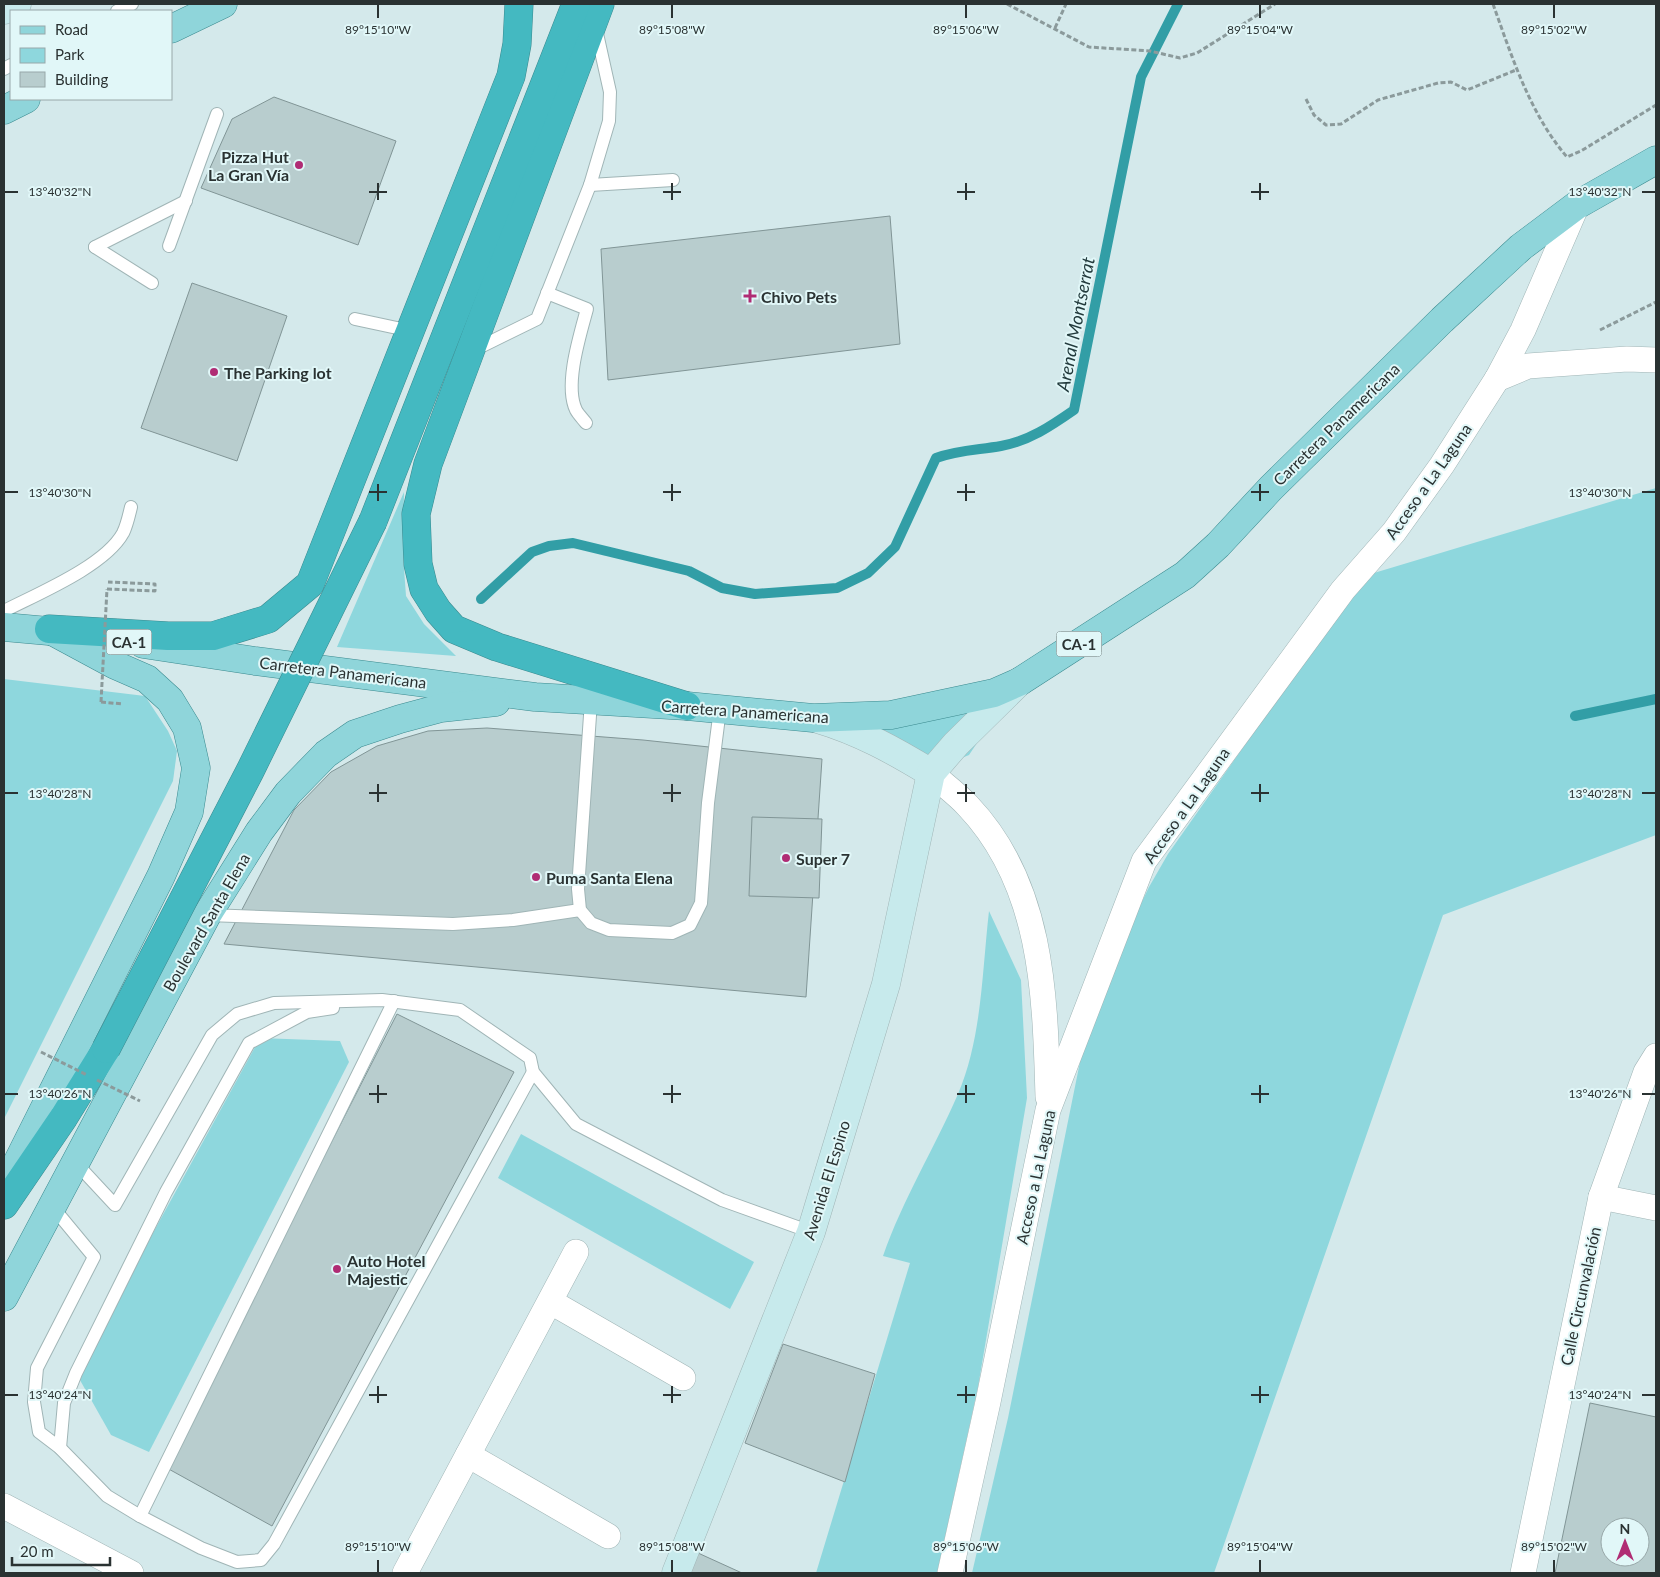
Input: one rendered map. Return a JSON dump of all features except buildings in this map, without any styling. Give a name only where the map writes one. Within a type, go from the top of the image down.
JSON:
[{"type":"highway","points":[[49,629],[168,636],[213,636],[268,619],[292,601],[310,584],[511,76],[517,44],[519,4]]},
{"type":"highway","points":[[4,1205],[64,1117],[106,1049],[250,771],[372,520],[547,79],[590,10]]},
{"type":"highway","points":[[590,10],[428,464],[416,514],[418,564],[424,589],[438,612],[454,629],[476,639],[687,706]]},
{"type":"main road","points":[[4,10],[17,4]]},
{"type":"main road","points":[[172,29],[223,4]]},
{"type":"main road","points":[[4,110],[24,100]]},
{"type":"main road","name":"Carretera Panamericana","points":[[4,627],[49,629],[254,661],[534,697],[687,706],[813,718],[891,715],[994,693],[1019,682],[1185,575],[1218,545],[1271,488],[1442,320],[1521,247],[1577,206],[1656,160]]},
{"type":"main road","points":[[4,1189],[161,876],[189,812],[196,768],[187,728],[170,700],[147,679],[49,629]]},
{"type":"main road","name":"Avenida El Espino","points":[[676,1573],[811,1232],[886,984],[931,773],[956,744],[1019,682]]},
{"type":"main road","name":"Boulevard Santa Elena","points":[[4,1297],[51,1205],[207,915],[259,832],[288,793],[326,754],[355,734],[441,708],[534,697]]},
{"type":"main road","points":[[813,718],[846,727],[892,750],[931,773]]},
{"type":"street","name":"Acceso a La Laguna","points":[[950,1573],[986,1412],[1048,1110],[1144,861],[1343,590],[1399,525],[1442,465],[1497,379],[1523,330],[1577,206]]},
{"type":"street","points":[[1497,379],[1528,366],[1627,359],[1656,360]]},
{"type":"street","points":[[931,773],[969,806],[999,848],[1020,892],[1037,943],[1046,1015],[1048,1110]]},
{"type":"street","name":"Calle Circunvalación","points":[[1523,1573],[1601,1197],[1646,1072],[1656,1056]]},
{"type":"street","points":[[1601,1197],[1656,1208]]},
{"type":"street","points":[[404,1573],[551,1302],[576,1252]]},
{"type":"street","points":[[551,1302],[683,1378]]},
{"type":"street","points":[[468,1456],[608,1536]]},
{"type":"street","points":[[4,1506],[131,1573]]},
{"type":"lane","points":[[119,10],[132,4]]},
{"type":"lane","points":[[469,352],[537,319],[590,185],[609,121],[610,92],[590,10]]},
{"type":"lane","points":[[169,246],[217,114]]},
{"type":"lane","points":[[590,185],[673,180]]},
{"type":"lane","points":[[152,283],[95,247],[186,201]]},
{"type":"lane","points":[[547,293],[588,309],[574,360],[573,394],[576,410],[586,423]]},
{"type":"lane","points":[[354,319],[411,331]]},
{"type":"lane","points":[[4,611],[64,581],[112,548],[123,532],[131,507]]},
{"type":"lane","points":[[591,701],[578,889],[580,910],[591,923],[609,930],[672,933],[690,926],[701,903],[708,803],[720,710]]},
{"type":"lane","points":[[207,915],[453,924],[513,920],[580,910]]},
{"type":"lane","points":[[75,1162],[115,1205],[212,1035],[237,1014],[274,1003],[388,1000],[460,1010],[530,1058],[534,1072],[576,1124],[722,1200],[811,1232]]},
{"type":"lane","points":[[60,1448],[64,1403],[76,1373],[166,1192],[249,1044],[308,1012],[388,1000]]},
{"type":"lane","points":[[140,1516],[388,1000]]},
{"type":"lane","points":[[51,1205],[94,1257],[37,1368],[34,1402],[38,1432],[60,1448],[107,1496],[140,1516],[201,1548],[236,1562],[261,1560],[274,1544],[534,1072]]},
{"type":"path","points":[[1007,4],[1089,47],[1150,51],[1180,58],[1197,53],[1276,4]]},
{"type":"path","points":[[1055,28],[1066,4]]},
{"type":"path","points":[[1494,4],[1516,70],[1551,138],[1567,157],[1581,151],[1656,105]]},
{"type":"path","points":[[1306,99],[1314,114],[1326,125],[1341,124],[1378,100],[1438,83],[1451,82],[1467,90],[1516,70]]},
{"type":"path","points":[[64,581],[155,584],[155,591],[107,589],[101,702],[130,705]]},
{"type":"green space","points":[[1656,488],[1656,835],[1443,915],[1214,1573],[972,1573],[1008,1418],[1082,1052],[1118,951],[1149,887],[1168,854],[1364,576]]},
{"type":"green space","points":[[404,492],[403,555],[406,596],[424,624],[456,656],[337,647]]},
{"type":"green space","points":[[4,679],[145,696],[168,731],[177,751],[173,781],[4,1119]]},
{"type":"green space","points":[[990,710],[983,734],[969,755],[947,764],[928,763],[874,729]]},
{"type":"green space","points":[[989,911],[1021,980],[1027,1098],[978,1387],[937,1573],[816,1573],[910,1263],[883,1256],[909,1194],[949,1114],[966,1073],[977,1028]]},
{"type":"green space","points":[[260,1038],[340,1041],[349,1062],[149,1452],[111,1435],[76,1373]]},
{"type":"green space","points":[[521,1134],[754,1262],[730,1309],[498,1178]]},
{"type":"waterway","name":"Arenal Montserrat","points":[[481,599],[532,552],[549,546],[573,543],[689,571],[722,588],[755,594],[837,588],[868,573],[895,547],[936,458],[1021,441],[1048,427],[1074,410],[1141,77],[1178,4]]},
{"type":"waterway","points":[[1575,716],[1656,699]]},
{"type":"place","name":"Pizza Hut La Gran Vía","points":[[299,165]]},
{"type":"place","name":"Chivo Pets","points":[[750,296]]},
{"type":"place","name":"The Parking lot","points":[[214,372]]},
{"type":"place","name":"Super 7","points":[[786,858]]},
{"type":"place","name":"Puma Santa Elena","points":[[536,877]]},
{"type":"place","name":"Auto Hotel Majestic","points":[[337,1269]]}]
